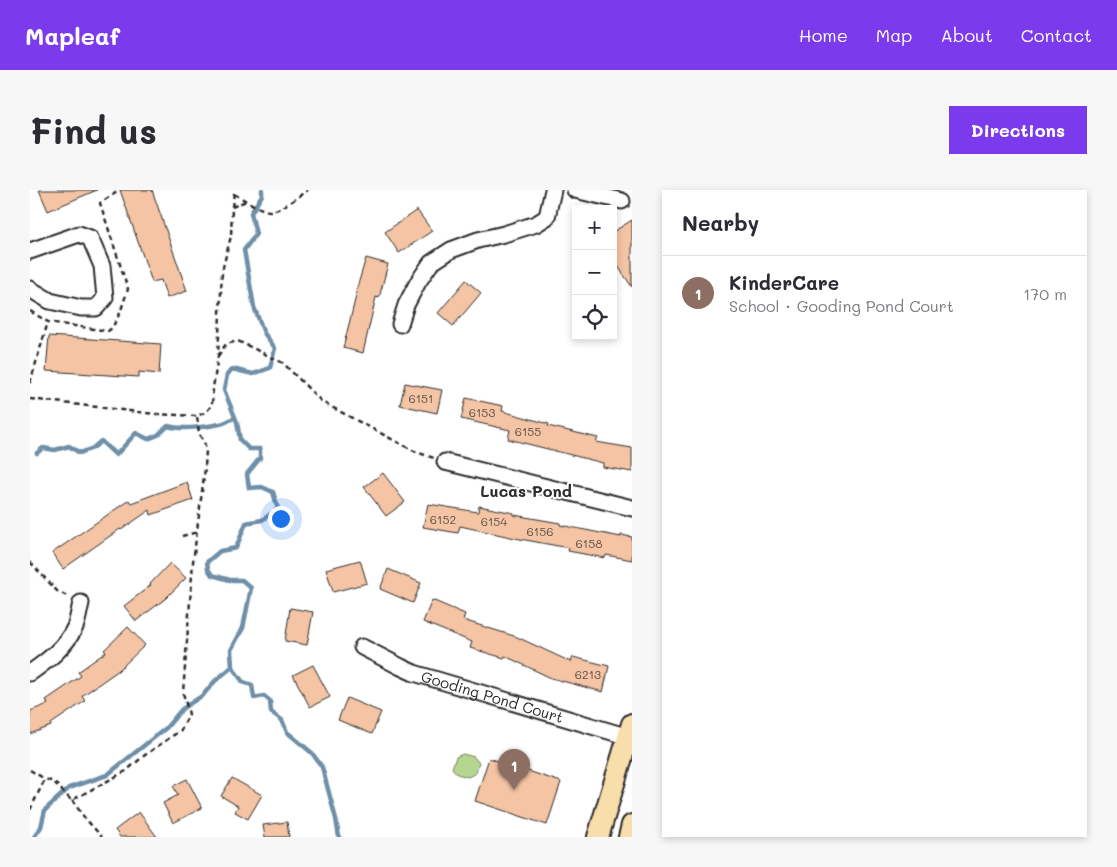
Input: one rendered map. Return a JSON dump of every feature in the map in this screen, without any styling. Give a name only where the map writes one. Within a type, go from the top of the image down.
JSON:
[{"type":"main road","points":[[598,837],[630,733]]},
{"type":"main road","points":[[628,837],[632,825]]},
{"type":"street","points":[[400,324],[406,305],[430,263],[452,250],[478,240],[536,224],[547,217],[552,190]]},
{"type":"street","points":[[575,190],[622,201]]},
{"type":"street","points":[[30,252],[79,234],[90,238],[102,266],[106,298],[96,308],[81,308],[50,301],[30,289]]},
{"type":"street","points":[[444,462],[632,508]]},
{"type":"street","points":[[30,673],[45,663],[63,645],[76,625],[81,604]]},
{"type":"street","name":"Gooding Pond Court","points":[[362,647],[414,673],[630,733]]},
{"type":"path","points":[[233,192],[246,201],[269,211],[276,210],[308,190]]},
{"type":"path","points":[[30,399],[155,414],[197,416],[206,412],[212,405],[218,356],[222,271],[231,236],[233,192]]},
{"type":"path","points":[[232,208],[246,201]]},
{"type":"path","points":[[30,311],[48,322],[30,383]]},
{"type":"path","points":[[218,356],[226,344],[238,340],[283,363],[322,402],[416,452],[444,462]]},
{"type":"path","points":[[71,800],[126,770],[182,730],[189,714],[183,693],[193,562],[198,532],[206,450],[199,434],[197,416]]},
{"type":"path","points":[[182,536],[198,532]]},
{"type":"path","points":[[30,562],[57,591],[81,604]]},
{"type":"path","points":[[30,770],[54,782],[102,837]]},
{"type":"path","points":[[30,810],[45,778]]},
{"type":"green space","points":[[463,754],[474,757],[479,763],[476,773],[468,777],[457,774],[452,768],[456,757]]},
{"type":"building","points":[[39,190],[97,190],[48,211]]},
{"type":"building","points":[[120,190],[152,190],[187,291],[167,298],[161,280],[152,282]]},
{"type":"building","points":[[417,210],[432,231],[399,253],[385,232]]},
{"type":"building","points":[[632,220],[632,287],[617,265],[617,229]]},
{"type":"building","points":[[366,258],[388,264],[379,298],[376,297],[363,353],[343,348],[356,291]]},
{"type":"building","points":[[466,280],[481,293],[453,326],[438,313]]},
{"type":"building","points":[[49,336],[161,344],[159,374],[139,372],[139,377],[46,371]]},
{"type":"building","points":[[405,383],[442,390],[437,413],[400,405]]},
{"type":"building","points":[[466,398],[503,406],[502,411],[549,424],[548,426],[598,438],[596,442],[632,448],[632,472],[603,467],[603,463],[508,439],[510,430],[461,419]]},
{"type":"building","points":[[383,473],[405,502],[386,516],[364,487]]},
{"type":"building","points":[[187,482],[193,500],[151,515],[150,510],[63,569],[52,553],[129,500],[131,503]]},
{"type":"building","points":[[428,504],[478,512],[479,506],[514,513],[514,515],[560,523],[560,525],[621,537],[621,535],[632,537],[632,560],[606,555],[605,558],[568,551],[569,548],[460,526],[458,533],[423,527]]},
{"type":"building","points":[[360,560],[367,583],[333,592],[326,569]]},
{"type":"building","points":[[170,563],[186,578],[165,599],[136,621],[124,606],[151,585]]},
{"type":"building","points":[[388,569],[421,583],[413,603],[380,589]]},
{"type":"building","points":[[432,600],[465,614],[463,620],[517,637],[571,662],[573,657],[609,666],[603,692],[551,678],[505,656],[504,658],[470,648],[472,642],[423,622]]},
{"type":"building","points":[[290,608],[313,612],[307,645],[285,641]]},
{"type":"building","points":[[128,627],[145,645],[119,670],[82,696],[85,701],[51,724],[51,726],[30,734],[30,711],[48,704],[46,700],[81,676],[78,672],[106,652],[104,650]]},
{"type":"building","points":[[313,665],[330,697],[310,707],[293,675]]},
{"type":"building","points":[[347,698],[381,712],[372,734],[338,720]]},
{"type":"building","points":[[489,758],[561,782],[547,825],[475,801]]},
{"type":"building","points":[[232,778],[262,795],[248,819],[235,812],[238,806],[221,796]]},
{"type":"building","points":[[187,779],[202,808],[173,823],[163,803],[178,795],[173,786]]},
{"type":"building","points":[[139,812],[157,837],[120,837],[115,830]]},
{"type":"building","points":[[287,822],[289,837],[265,837],[263,825]]},
{"type":"waterway","points":[[262,190],[262,195],[251,213],[256,234],[244,250],[254,307],[264,333],[275,348],[270,368],[253,374],[232,369],[227,375],[224,390],[237,422],[240,440],[249,449],[260,449],[260,458],[247,474],[249,488],[262,487],[273,492],[278,509],[262,520],[246,523],[236,548],[220,551],[207,562],[208,569],[212,575],[230,580],[242,580],[251,588],[243,628],[231,650],[232,667],[243,682],[252,685],[254,698],[264,696],[270,701],[271,712],[282,720],[287,732],[312,753],[322,767],[339,837]]},
{"type":"waterway","points":[[37,453],[43,448],[55,450],[69,446],[80,453],[93,448],[101,441],[116,455],[136,433],[148,439],[158,435],[168,426],[187,428],[208,426],[224,423],[235,417]]},
{"type":"waterway","points":[[34,837],[41,827],[45,810],[69,788],[107,775],[166,728],[182,709],[203,695],[215,681],[232,667]]},
{"type":"place","name":"KinderCare","points":[[514,790]]},
{"type":"district","name":"Lucas Pond","points":[[526,490]]}]
